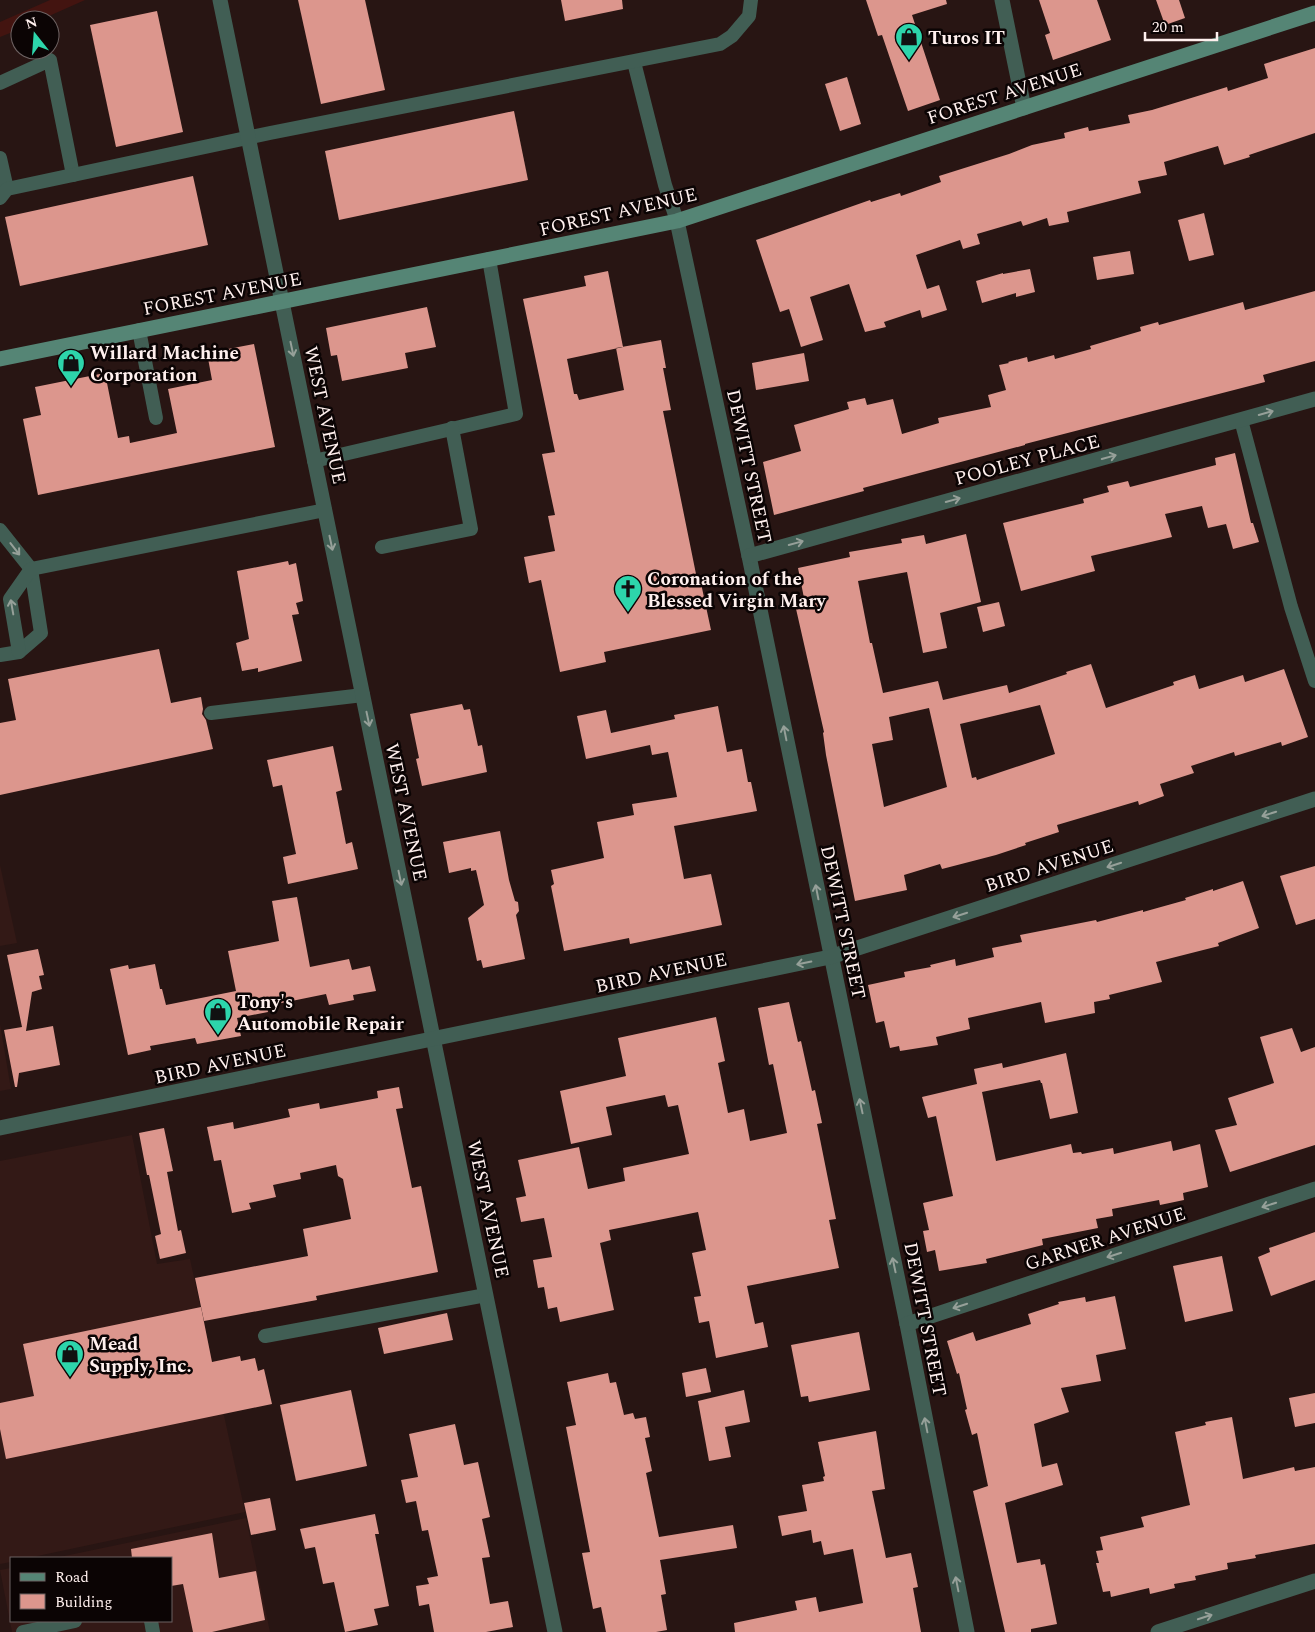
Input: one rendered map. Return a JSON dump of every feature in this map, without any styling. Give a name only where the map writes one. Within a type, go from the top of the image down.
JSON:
[{"type":"street","name":"WEST AVENUE","points":[[220,0],[555,1632]]},
{"type":"street","points":[[1002,0],[1024,108]]},
{"type":"street","name":"FOREST AVENUE","points":[[0,359],[677,221],[1315,12]]},
{"type":"street","name":"DEWITT STREET","points":[[677,221],[749,556],[907,1324],[967,1632]]},
{"type":"street","name":"POOLEY PLACE","points":[[749,556],[1315,399]]},
{"type":"street","name":"BIRD AVENUE","points":[[0,1128],[830,957],[1315,799]]},
{"type":"street","name":"GARNER AVENUE","points":[[907,1324],[1315,1190]]},
{"type":"street","points":[[1158,1632],[1315,1580]]},
{"type":"lane","points":[[0,158],[3,193],[73,175],[248,138],[720,44],[732,36],[749,16],[751,0]]},
{"type":"lane","points":[[0,83],[50,60],[73,175]]},
{"type":"lane","points":[[634,62],[665,185],[677,221]]},
{"type":"lane","points":[[314,460],[516,414],[489,259]]},
{"type":"lane","points":[[139,330],[156,418]]},
{"type":"lane","points":[[1241,420],[1291,607],[1315,681]]},
{"type":"lane","points":[[382,547],[471,528],[452,428]]},
{"type":"lane","points":[[19,652],[10,599],[31,569],[325,510]]},
{"type":"lane","points":[[0,530],[31,569],[41,633],[19,652],[0,655]]},
{"type":"lane","points":[[212,713],[363,695]]},
{"type":"lane","points":[[265,1336],[486,1295]]},
{"type":"lane","points":[[23,1632],[70,1622]]},
{"type":"shaded area","points":[[50,0],[85,0],[60,11],[27,10]]},
{"type":"shaded area","points":[[10,18],[10,33],[0,37],[0,22]]},
{"type":"shaded area","points":[[0,865],[17,943],[0,946]]},
{"type":"shaded area","points":[[0,1024],[11,1089],[0,1091]]},
{"type":"shaded area","points":[[132,1135],[157,1264],[190,1259],[245,1512],[33,1557],[10,1557],[10,1562],[0,1564],[0,1161]]},
{"type":"shaded area","points":[[246,1518],[270,1632],[12,1632],[10,1622],[172,1622],[172,1557],[60,1557]]},
{"type":"shaded area","points":[[10,1568],[10,1622],[0,1570]]},
{"type":"building","points":[[298,0],[365,0],[385,90],[321,104]]},
{"type":"building","points":[[561,0],[622,0],[623,9],[565,21]]},
{"type":"building","points":[[866,0],[946,0],[947,4],[912,15],[940,100],[908,111],[882,35],[878,36]]},
{"type":"building","points":[[1039,0],[1097,0],[1111,40],[1053,60],[1045,35],[1050,33]]},
{"type":"building","points":[[1156,0],[1179,0],[1185,18],[1165,25]]},
{"type":"building","points":[[157,11],[183,132],[116,147],[90,25]]},
{"type":"building","points":[[1315,48],[1315,133],[1224,165],[1218,146],[1164,162],[1167,175],[1138,181],[1141,193],[1067,212],[1069,222],[1049,226],[1047,218],[1023,226],[1021,221],[977,234],[980,244],[963,249],[960,240],[916,255],[927,289],[939,285],[947,310],[922,318],[920,310],[884,322],[886,327],[865,332],[849,284],[810,297],[823,340],[801,347],[789,309],[780,312],[756,240],[870,200],[871,202],[900,193],[901,196],[941,182],[939,176],[1032,145],[1065,138],[1064,133],[1088,127],[1089,131],[1130,123],[1128,115],[1152,110],[1227,87],[1228,91],[1268,78],[1264,64]]},
{"type":"building","points":[[847,77],[861,124],[840,131],[825,84]]},
{"type":"building","points":[[514,111],[528,180],[339,220],[325,151]]},
{"type":"building","points":[[193,176],[208,245],[20,286],[5,217]]},
{"type":"building","points":[[1204,213],[1214,255],[1189,261],[1178,220]]},
{"type":"building","points":[[1130,251],[1134,274],[1097,280],[1093,257]]},
{"type":"building","points":[[1030,269],[1035,292],[1016,297],[1016,293],[982,303],[976,281],[1003,273]]},
{"type":"building","points":[[608,271],[623,347],[661,340],[666,368],[663,368],[671,410],[663,411],[696,574],[699,574],[711,630],[604,652],[606,662],[560,672],[541,580],[529,583],[524,557],[555,551],[548,516],[555,515],[542,454],[555,452],[523,299],[586,286],[584,276]],"holes":[[[616,348],[624,390],[579,400],[577,394],[574,394],[567,359]]]},
{"type":"building","points":[[1315,291],[1315,361],[1263,375],[1265,382],[1025,444],[863,488],[864,491],[774,515],[763,462],[801,451],[794,425],[849,409],[847,402],[865,398],[867,405],[893,399],[902,434],[939,423],[938,418],[991,407],[988,395],[1006,390],[999,365],[1027,357],[1028,362],[1054,355],[1055,359],[1091,349],[1090,346],[1141,331],[1140,327],[1158,322],[1159,325],[1243,302],[1245,310]]},
{"type":"building","points":[[427,307],[436,347],[405,353],[408,368],[342,381],[337,355],[331,356],[326,328]]},
{"type":"building","points":[[254,344],[275,447],[38,495],[23,419],[41,415],[35,387],[105,373],[118,438],[129,436],[130,443],[177,433],[168,389],[212,380],[207,353]]},
{"type":"building","points":[[804,353],[809,381],[756,390],[752,363]]},
{"type":"building","points":[[1235,453],[1251,523],[1253,523],[1259,542],[1233,549],[1226,524],[1208,528],[1202,506],[1165,514],[1172,537],[1091,556],[1095,571],[1021,591],[1003,523],[1084,503],[1083,499],[1109,492],[1107,486],[1128,481],[1130,487],[1216,465],[1215,458]]},
{"type":"building","points":[[966,534],[981,602],[940,613],[947,648],[923,653],[907,572],[858,581],[870,643],[872,643],[883,693],[938,681],[943,700],[1007,685],[1009,693],[1091,664],[1106,708],[1174,685],[1173,682],[1195,675],[1199,689],[1243,675],[1245,682],[1284,669],[1308,737],[1282,746],[1281,742],[1235,756],[1234,752],[1191,766],[1194,773],[1160,784],[1164,796],[1139,805],[1138,801],[1057,825],[1059,832],[996,855],[942,869],[940,864],[904,875],[907,890],[855,901],[826,755],[824,732],[794,600],[804,598],[798,568],[850,557],[849,552],[902,543],[901,539],[924,535],[926,544]],"holes":[[[1040,705],[1055,754],[977,780],[976,777],[972,778],[960,724]],[[929,708],[947,787],[884,807],[872,744],[893,740],[889,717]]]},
{"type":"building","points":[[288,561],[289,565],[296,563],[303,601],[296,603],[299,614],[292,615],[302,661],[258,672],[258,668],[242,671],[236,643],[249,639],[237,571]]},
{"type":"building","points":[[999,602],[1005,626],[983,632],[977,607]]},
{"type":"building","points":[[159,649],[171,703],[201,697],[202,714],[206,720],[213,749],[0,795],[0,723],[16,720],[8,679]]},
{"type":"building","points":[[462,704],[464,710],[470,709],[478,746],[482,745],[487,772],[422,786],[416,759],[419,758],[410,714]]},
{"type":"building","points":[[718,706],[727,752],[742,749],[748,782],[751,782],[757,811],[674,826],[684,879],[711,874],[722,925],[630,944],[629,938],[564,951],[551,886],[554,884],[551,870],[604,858],[597,822],[634,815],[632,804],[677,797],[668,752],[652,755],[650,745],[586,759],[577,716],[606,710],[611,733],[675,719],[674,715]]},
{"type":"building","points":[[333,746],[342,790],[336,792],[346,844],[352,842],[358,869],[288,884],[283,857],[296,854],[282,785],[273,787],[267,760]]},
{"type":"building","points":[[500,831],[509,880],[515,901],[518,902],[519,911],[516,915],[525,959],[483,968],[481,960],[477,961],[468,918],[484,905],[476,870],[471,871],[471,868],[449,873],[443,842]]},
{"type":"building","points":[[1315,866],[1315,919],[1296,925],[1280,876]]},
{"type":"building","points":[[1243,881],[1259,928],[1218,943],[1219,946],[1156,962],[1162,982],[1109,995],[1110,999],[1094,1002],[1095,1013],[1045,1023],[1041,1002],[968,1018],[970,1029],[936,1037],[938,1045],[900,1051],[899,1046],[890,1048],[884,1021],[876,1023],[868,985],[905,977],[904,972],[931,967],[930,965],[955,959],[956,966],[994,957],[992,948],[1022,942],[1020,935],[1096,920],[1097,922],[1143,910],[1143,912]]},
{"type":"building","points":[[297,897],[310,967],[349,959],[352,970],[370,966],[376,991],[353,995],[354,1000],[329,1005],[326,994],[267,1006],[268,1012],[237,1018],[241,1036],[197,1044],[195,1038],[150,1046],[151,1050],[128,1055],[110,969],[128,965],[129,969],[155,964],[160,989],[162,989],[166,1005],[236,991],[228,951],[279,941],[272,901]]},
{"type":"building","points":[[38,949],[44,975],[39,976],[42,989],[32,992],[26,1031],[53,1026],[60,1065],[19,1073],[17,1087],[15,1087],[4,1030],[22,1027],[7,955]]},
{"type":"building","points":[[789,1002],[798,1042],[801,1041],[812,1091],[815,1090],[822,1123],[817,1124],[836,1219],[829,1220],[839,1268],[747,1286],[755,1324],[763,1322],[768,1347],[716,1358],[709,1321],[699,1323],[694,1297],[701,1296],[692,1253],[706,1250],[698,1212],[609,1230],[611,1240],[600,1243],[614,1310],[560,1322],[557,1307],[548,1309],[544,1287],[538,1288],[533,1260],[552,1257],[544,1218],[521,1222],[516,1198],[526,1196],[518,1160],[579,1147],[588,1189],[625,1181],[623,1168],[689,1154],[678,1105],[668,1107],[665,1095],[606,1107],[612,1135],[571,1144],[560,1091],[626,1076],[618,1038],[716,1017],[725,1061],[718,1063],[728,1113],[744,1109],[750,1141],[787,1133],[773,1064],[769,1065],[758,1008]]},
{"type":"building","points":[[1292,1028],[1301,1052],[1315,1047],[1315,1145],[1230,1172],[1215,1130],[1237,1125],[1228,1098],[1274,1083],[1260,1037]]},
{"type":"building","points":[[1066,1053],[1078,1113],[1050,1119],[1040,1080],[982,1092],[996,1161],[1071,1144],[1073,1153],[1081,1152],[1082,1154],[1113,1148],[1114,1154],[1171,1141],[1173,1151],[1200,1144],[1208,1187],[1183,1193],[1184,1200],[1160,1205],[1159,1200],[1112,1209],[1113,1216],[1096,1219],[1098,1228],[1042,1239],[1043,1245],[986,1259],[987,1263],[939,1271],[935,1250],[927,1252],[923,1231],[929,1230],[923,1203],[953,1196],[936,1116],[928,1118],[922,1097],[977,1084],[974,1069],[1002,1063],[1003,1068]]},
{"type":"building","points":[[399,1087],[403,1108],[396,1109],[412,1188],[421,1186],[438,1272],[316,1296],[317,1300],[204,1321],[195,1278],[308,1256],[303,1229],[351,1219],[343,1179],[338,1176],[336,1165],[300,1173],[301,1179],[273,1185],[276,1197],[249,1203],[251,1209],[232,1213],[221,1160],[214,1161],[207,1127],[233,1122],[234,1129],[290,1117],[288,1109],[319,1103],[320,1109],[378,1098],[377,1091]]},
{"type":"building","points":[[164,1128],[173,1171],[167,1172],[178,1231],[181,1230],[186,1253],[160,1259],[155,1236],[161,1234],[139,1133]]},
{"type":"building","points":[[1315,1232],[1315,1280],[1271,1296],[1258,1257],[1270,1252],[1269,1248]]},
{"type":"building","points":[[1222,1256],[1233,1311],[1185,1322],[1173,1266]]},
{"type":"building","points":[[1115,1296],[1126,1349],[1096,1355],[1101,1381],[1061,1388],[1069,1412],[1034,1424],[1042,1467],[1057,1463],[1063,1485],[1005,1503],[1017,1563],[1040,1559],[1041,1565],[1045,1564],[1057,1624],[1031,1629],[1031,1632],[1005,1632],[973,1491],[988,1486],[977,1433],[972,1435],[965,1410],[967,1409],[959,1373],[957,1374],[947,1341],[973,1332],[976,1341],[1031,1324],[1028,1314],[1059,1304],[1058,1302],[1085,1297],[1086,1302]]},
{"type":"building","points":[[201,1307],[212,1362],[240,1356],[241,1361],[255,1358],[258,1371],[264,1369],[272,1404],[6,1459],[0,1429],[0,1403],[34,1396],[23,1344]]},
{"type":"building","points":[[447,1313],[453,1340],[384,1354],[378,1328]]},
{"type":"building","points":[[859,1332],[870,1390],[809,1402],[808,1396],[801,1397],[791,1345]]},
{"type":"building","points":[[706,1368],[711,1392],[686,1397],[682,1373]]},
{"type":"building","points":[[608,1373],[610,1383],[616,1382],[624,1415],[633,1413],[635,1419],[646,1417],[650,1437],[645,1438],[652,1471],[646,1473],[659,1537],[733,1525],[737,1548],[660,1560],[666,1594],[661,1595],[667,1630],[656,1632],[606,1632],[601,1607],[593,1609],[582,1553],[590,1552],[566,1427],[576,1425],[567,1382]]},
{"type":"building","points":[[351,1390],[367,1466],[296,1481],[280,1405]]},
{"type":"building","points":[[744,1390],[750,1422],[725,1427],[731,1457],[709,1461],[698,1401]]},
{"type":"building","points":[[1315,1393],[1315,1423],[1295,1427],[1289,1398]]},
{"type":"building","points":[[1232,1417],[1243,1479],[1294,1467],[1295,1471],[1315,1467],[1315,1544],[1255,1555],[1256,1558],[1227,1563],[1228,1569],[1195,1576],[1196,1580],[1174,1584],[1175,1588],[1150,1594],[1149,1588],[1111,1597],[1110,1591],[1103,1592],[1096,1563],[1099,1563],[1096,1551],[1103,1550],[1100,1537],[1144,1527],[1141,1517],[1190,1505],[1175,1432],[1206,1425],[1205,1422]]},
{"type":"building","points":[[455,1424],[464,1465],[478,1462],[490,1517],[482,1519],[490,1557],[482,1558],[490,1604],[508,1601],[513,1627],[486,1632],[434,1632],[429,1604],[419,1606],[416,1586],[429,1584],[427,1578],[438,1576],[428,1530],[422,1531],[416,1501],[406,1503],[401,1480],[418,1477],[409,1434]]},
{"type":"building","points":[[876,1431],[885,1489],[872,1491],[886,1558],[911,1553],[918,1587],[913,1588],[921,1632],[735,1632],[734,1623],[797,1610],[795,1601],[816,1597],[819,1612],[863,1603],[853,1549],[824,1555],[821,1541],[813,1543],[811,1530],[782,1536],[778,1516],[807,1511],[802,1485],[824,1481],[823,1477],[825,1476],[818,1442]]},
{"type":"building","points":[[270,1498],[276,1530],[251,1535],[244,1503]]},
{"type":"building","points":[[375,1514],[379,1534],[375,1534],[389,1606],[374,1609],[378,1625],[345,1632],[334,1582],[323,1584],[315,1547],[305,1549],[300,1529]]},
{"type":"building","points":[[212,1533],[219,1578],[256,1571],[265,1620],[212,1632],[193,1632],[183,1584],[172,1586],[172,1557],[132,1557],[131,1549]]},
{"type":"place","name":"Turos IT","points":[[909,61]]},
{"type":"place","name":"Willard Machine Corporation","points":[[71,387]]},
{"type":"place","name":"Coronation of the Blessed Virgin Mary","points":[[628,613]]},
{"type":"place","name":"Tony's Automobile Repair","points":[[218,1036]]},
{"type":"place","name":"Mead Supply, Inc.","points":[[70,1378]]}]
